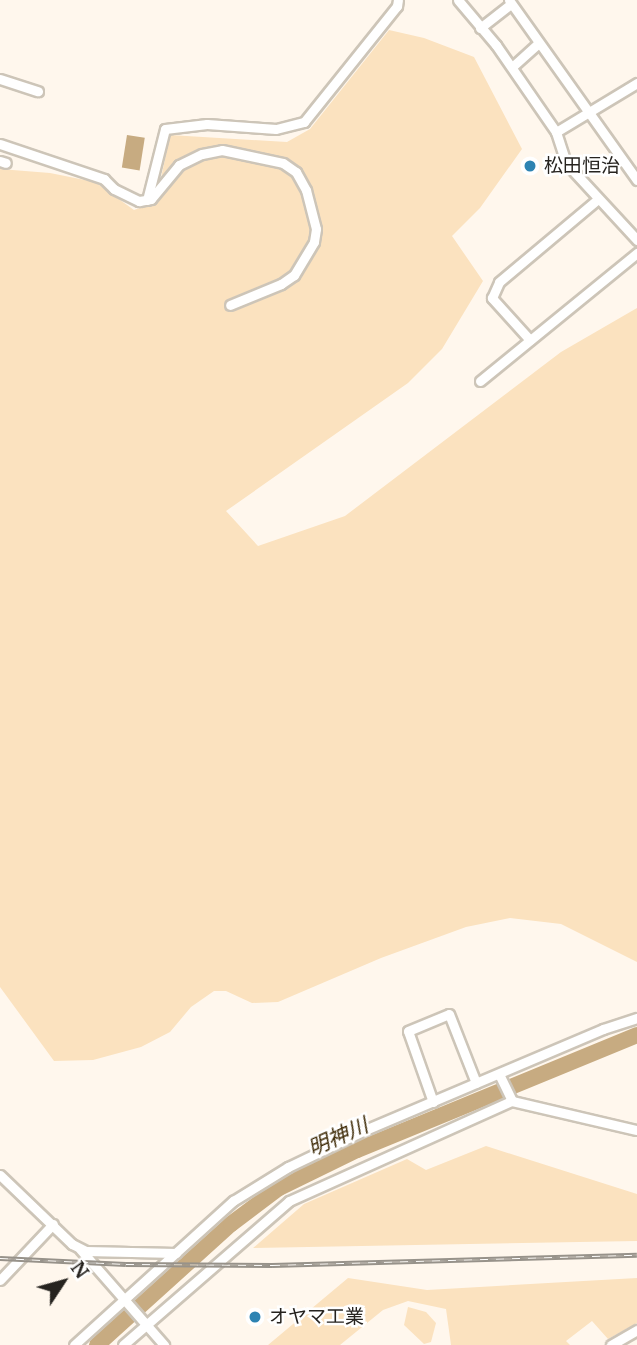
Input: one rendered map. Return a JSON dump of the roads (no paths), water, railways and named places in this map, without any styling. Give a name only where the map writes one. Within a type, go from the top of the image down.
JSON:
[{"type":"street","points":[[147,200],[165,129],[207,124],[276,129],[304,122],[397,6],[398,0]]},
{"type":"street","points":[[458,0],[512,67],[556,132],[566,163],[637,240]]},
{"type":"street","points":[[480,28],[510,2],[637,180]]},
{"type":"street","points":[[512,67],[539,43]]},
{"type":"street","points":[[0,79],[38,91]]},
{"type":"street","points":[[556,132],[637,83]]},
{"type":"street","points":[[0,144],[104,179],[127,197],[147,200]]},
{"type":"street","points":[[147,200],[179,164],[202,154],[222,150],[283,163],[296,172],[312,208],[316,229],[314,243],[294,275],[281,284],[230,305]]},
{"type":"street","points":[[530,340],[492,298],[499,282],[598,199]]},
{"type":"street","points":[[480,381],[637,253]]},
{"type":"street","points":[[433,1102],[408,1031],[449,1014],[477,1083]]},
{"type":"street","points":[[74,1345],[126,1301],[233,1201],[288,1167],[477,1083],[500,1076],[637,1018]]},
{"type":"street","points":[[500,1076],[510,1097]]},
{"type":"street","points":[[123,1345],[144,1321],[289,1201],[510,1097],[637,1130]]},
{"type":"street","points":[[0,1175],[79,1248],[164,1345]]},
{"type":"street","points":[[0,1280],[53,1224]]},
{"type":"street","points":[[79,1248],[86,1251],[176,1253]]},
{"type":"street","points":[[611,1345],[637,1330]]},
{"type":"waterway","name":"明神川","points":[[97,1345],[231,1224],[279,1188],[357,1150],[637,1035]]},
{"type":"railway","points":[[0,1258],[126,1264],[272,1265],[637,1255]]},
{"type":"place","name":"松田恒治","points":[[530,166]]},
{"type":"place","name":"オヤマ工業","points":[[255,1317]]}]
